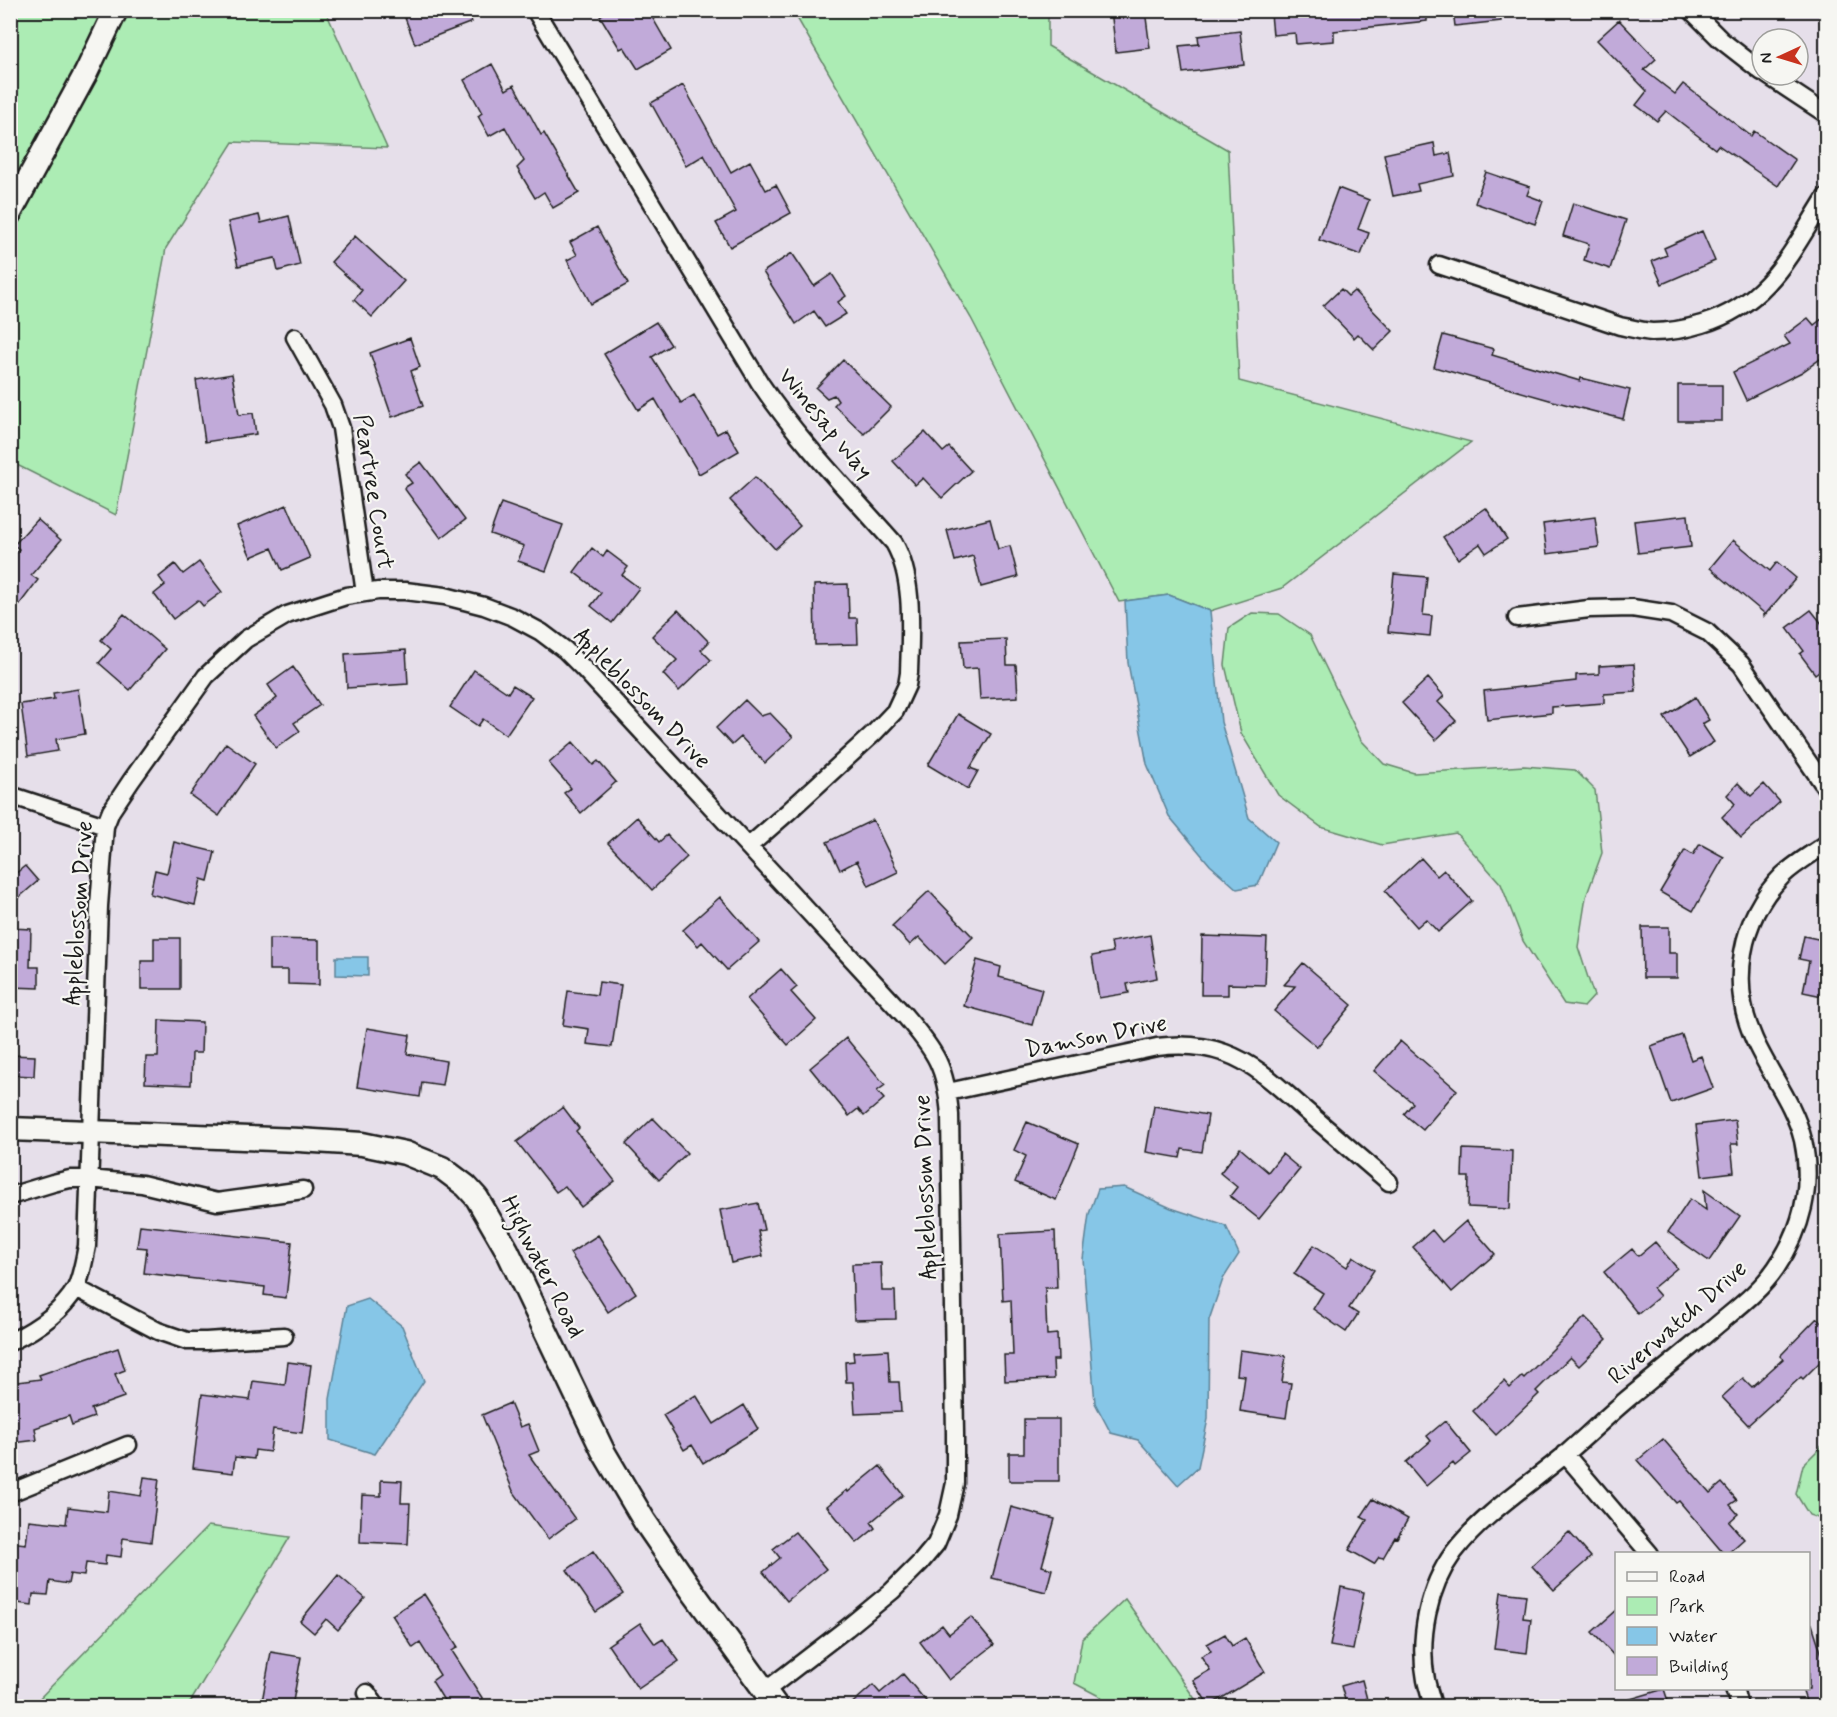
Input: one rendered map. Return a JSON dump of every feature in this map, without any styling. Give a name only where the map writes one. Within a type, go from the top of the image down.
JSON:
[{"type":"street","points":[[10,213],[86,73],[116,10]]},
{"type":"street","name":"Winesap Way","points":[[535,10],[775,406],[802,440],[894,543],[901,554],[908,584],[909,674],[907,685],[895,711],[749,846]]},
{"type":"street","points":[[1691,10],[1720,40],[1750,63]]},
{"type":"street","points":[[1785,87],[1827,114]]},
{"type":"street","points":[[1439,265],[1620,326],[1652,332],[1685,330],[1710,322],[1752,300],[1783,265],[1827,197]]},
{"type":"street","name":"Peartree Court","points":[[295,337],[333,405],[341,428],[365,593]]},
{"type":"street","name":"Appleblossom Drive","points":[[10,1341],[26,1334],[61,1308],[76,1287],[83,1268],[87,1246],[99,906],[105,826],[111,812],[131,781],[206,676],[246,639],[287,615],[346,596],[405,591],[445,596],[513,616],[541,632],[585,669],[749,846],[925,1039],[942,1068],[948,1092],[955,1484],[948,1515],[936,1544],[907,1577],[847,1628],[771,1699]]},
{"type":"street","points":[[1517,618],[1589,609],[1632,608],[1671,614],[1707,632],[1741,663],[1827,788]]},
{"type":"street","points":[[10,795],[105,826]]},
{"type":"street","name":"Riverwatch Drive","points":[[1433,1707],[1426,1680],[1425,1628],[1440,1576],[1452,1555],[1480,1525],[1760,1288],[1778,1265],[1796,1233],[1807,1181],[1802,1138],[1791,1107],[1754,1041],[1746,1021],[1740,981],[1741,960],[1746,938],[1763,900],[1783,876],[1827,843]]},
{"type":"street","name":"Damson Drive","points":[[948,1092],[1157,1047],[1193,1045],[1224,1052],[1247,1062],[1389,1182]]},
{"type":"street","name":"Highwater Road","points":[[10,1129],[362,1144],[405,1153],[442,1168],[466,1186],[477,1198],[507,1250],[609,1462],[645,1522],[771,1699]]},
{"type":"street","points":[[10,1196],[70,1179],[142,1184],[217,1202],[303,1190]]},
{"type":"street","points":[[76,1287],[158,1331],[187,1341],[284,1336]]},
{"type":"street","points":[[10,1493],[128,1445]]},
{"type":"street","points":[[1565,1454],[1648,1552]]},
{"type":"street","points":[[1734,1690],[1739,1707]]},
{"type":"green space","points":[[10,11],[327,11],[387,148],[233,142],[166,248],[116,515],[11,462]]},
{"type":"green space","points":[[793,11],[1048,11],[1048,46],[1228,150],[1239,381],[1471,442],[1282,588],[1210,611],[1169,595],[1119,602],[971,318]]},
{"type":"green space","points":[[1252,613],[1279,614],[1310,635],[1361,740],[1384,764],[1414,773],[1524,766],[1575,770],[1595,790],[1602,853],[1586,897],[1578,947],[1594,996],[1584,1007],[1564,1004],[1523,941],[1501,884],[1456,833],[1382,845],[1321,827],[1278,795],[1241,733],[1225,665],[1229,628]]},
{"type":"green space","points":[[1825,1443],[1826,1521],[1809,1515],[1796,1494],[1803,1465]]},
{"type":"green space","points":[[208,1526],[290,1537],[188,1706],[32,1706]]},
{"type":"green space","points":[[1125,1599],[1200,1706],[1111,1706],[1097,1695],[1074,1683],[1082,1639]]},
{"type":"water","points":[[1169,595],[1210,611],[1221,722],[1249,818],[1276,842],[1258,885],[1237,889],[1210,865],[1169,816],[1147,764],[1128,663],[1125,601]]},
{"type":"water","points":[[336,957],[368,957],[368,976],[336,975]]},
{"type":"water","points":[[1124,1187],[1171,1208],[1226,1226],[1239,1254],[1223,1279],[1209,1320],[1208,1419],[1198,1467],[1178,1485],[1138,1440],[1111,1433],[1095,1403],[1083,1259],[1089,1214],[1098,1189]]},
{"type":"water","points":[[368,1299],[402,1326],[424,1381],[375,1454],[330,1440],[330,1399],[347,1306]]},
{"type":"building","points":[[402,10],[467,10],[472,22],[415,44]]},
{"type":"building","points":[[609,10],[648,10],[671,50],[638,69],[624,47],[620,49],[600,16]]},
{"type":"building","points":[[1111,10],[1145,10],[1150,48],[1116,52]]},
{"type":"building","points":[[1310,10],[1427,10],[1427,21],[1334,31],[1334,41],[1296,44],[1295,33],[1273,35],[1271,14]]},
{"type":"building","points":[[1453,10],[1500,10],[1501,21],[1455,26]]},
{"type":"building","points":[[1619,20],[1656,59],[1644,70],[1675,94],[1683,84],[1751,136],[1754,131],[1795,160],[1778,186],[1718,145],[1715,149],[1666,111],[1657,121],[1636,105],[1647,91],[1597,40]]},
{"type":"building","points":[[1240,31],[1244,65],[1183,73],[1179,46],[1199,44],[1198,36]]},
{"type":"building","points":[[492,64],[506,90],[514,85],[541,135],[544,133],[579,193],[553,208],[544,192],[535,198],[517,168],[524,161],[505,127],[489,136],[478,116],[482,113],[464,80]]},
{"type":"building","points":[[683,85],[731,172],[750,161],[766,190],[776,185],[791,213],[730,247],[716,223],[736,212],[704,155],[686,166],[651,103]]},
{"type":"building","points":[[1434,143],[1436,156],[1450,153],[1454,176],[1417,184],[1419,191],[1393,196],[1384,154]]},
{"type":"building","points":[[1486,172],[1530,187],[1527,195],[1543,201],[1535,224],[1475,203]]},
{"type":"building","points":[[1338,188],[1369,200],[1358,229],[1369,233],[1361,255],[1319,240]]},
{"type":"building","points":[[1573,203],[1626,220],[1610,269],[1584,260],[1589,244],[1563,236]]},
{"type":"building","points":[[259,215],[261,223],[289,216],[300,265],[278,271],[275,258],[238,266],[228,222]]},
{"type":"building","points":[[597,227],[628,284],[591,304],[567,260],[577,255],[570,242]]},
{"type":"building","points":[[1702,231],[1715,261],[1662,284],[1652,261],[1667,255],[1664,248]]},
{"type":"building","points":[[355,236],[404,281],[372,317],[354,300],[362,290],[331,262]]},
{"type":"building","points":[[792,253],[814,286],[832,274],[846,296],[838,302],[846,314],[825,327],[814,311],[796,324],[763,272]]},
{"type":"building","points":[[1341,289],[1348,296],[1354,291],[1393,331],[1374,350],[1358,334],[1354,338],[1323,306]]},
{"type":"building","points":[[1827,315],[1827,354],[1802,372],[1746,400],[1733,372],[1790,344],[1784,336],[1808,318],[1814,325]]},
{"type":"building","points":[[656,322],[671,345],[652,357],[681,403],[694,395],[717,434],[726,429],[739,451],[699,474],[655,399],[638,410],[604,354]]},
{"type":"building","points":[[1443,335],[1494,349],[1492,355],[1580,381],[1581,378],[1630,390],[1623,419],[1434,367]]},
{"type":"building","points":[[410,338],[420,367],[411,371],[423,406],[392,417],[370,353]]},
{"type":"building","points":[[843,360],[891,407],[864,434],[834,405],[838,401],[834,395],[827,398],[816,388]]},
{"type":"building","points":[[232,374],[239,415],[253,413],[256,434],[205,442],[196,380]]},
{"type":"building","points":[[1678,385],[1722,385],[1722,421],[1678,421]]},
{"type":"building","points":[[925,432],[943,452],[949,447],[971,471],[942,498],[923,478],[915,485],[893,461]]},
{"type":"building","points":[[421,462],[465,520],[441,538],[404,488],[412,483],[405,474]]},
{"type":"building","points":[[755,477],[800,526],[775,549],[730,500]]},
{"type":"building","points":[[501,503],[563,525],[546,571],[518,561],[524,546],[490,534]]},
{"type":"building","points":[[287,505],[310,558],[282,570],[272,548],[251,557],[237,526]]},
{"type":"building","points":[[1486,508],[1507,539],[1486,553],[1480,544],[1458,559],[1443,537]]},
{"type":"building","points":[[1688,515],[1691,547],[1638,553],[1634,521]]},
{"type":"building","points":[[1595,517],[1599,547],[1547,554],[1543,524]]},
{"type":"building","points":[[37,519],[61,540],[31,575],[38,580],[10,617],[10,560],[19,549],[14,545]]},
{"type":"building","points":[[990,519],[998,549],[1010,546],[1018,577],[981,587],[973,556],[955,561],[947,530]]},
{"type":"building","points":[[1733,540],[1770,571],[1777,562],[1796,578],[1764,616],[1764,613],[1710,568]]},
{"type":"building","points":[[592,548],[603,557],[607,551],[628,567],[622,575],[639,588],[612,623],[591,606],[601,593],[574,572]]},
{"type":"building","points":[[199,562],[222,592],[203,606],[198,600],[173,619],[154,594],[165,585],[159,577],[175,564],[183,574]]},
{"type":"building","points":[[1394,574],[1427,577],[1423,615],[1432,616],[1430,636],[1388,632]]},
{"type":"building","points":[[848,584],[849,618],[857,618],[858,644],[815,645],[814,585]]},
{"type":"building","points":[[678,610],[709,642],[701,650],[711,660],[679,691],[663,674],[677,660],[652,636]]},
{"type":"building","points":[[1811,610],[1827,630],[1827,665],[1815,674],[1800,654],[1804,651],[1787,628]]},
{"type":"building","points":[[124,614],[165,649],[130,690],[99,663],[111,649],[101,640]]},
{"type":"building","points":[[1006,639],[1007,665],[1016,665],[1018,697],[980,699],[978,668],[963,669],[961,641]]},
{"type":"building","points":[[406,650],[408,684],[347,688],[345,654]]},
{"type":"building","points":[[1634,664],[1636,692],[1604,694],[1604,703],[1552,707],[1552,713],[1487,720],[1484,691],[1576,681],[1576,675],[1599,674],[1599,666]]},
{"type":"building","points":[[293,667],[320,705],[294,723],[300,731],[276,748],[253,716],[277,698],[268,685]]},
{"type":"building","points":[[474,670],[508,693],[513,685],[532,697],[506,735],[483,719],[478,726],[450,707]]},
{"type":"building","points":[[1428,678],[1444,696],[1438,702],[1456,721],[1436,740],[1402,703]]},
{"type":"building","points":[[78,689],[85,734],[56,739],[58,751],[28,756],[21,704],[54,699],[53,693]]},
{"type":"building","points":[[1695,697],[1709,720],[1702,724],[1714,742],[1690,757],[1664,717]]},
{"type":"building","points":[[745,700],[761,716],[770,713],[793,737],[765,763],[741,737],[732,745],[716,728]]},
{"type":"building","points":[[958,714],[991,734],[970,768],[978,771],[968,789],[928,765]]},
{"type":"building","points":[[573,742],[593,765],[598,761],[616,782],[581,813],[564,793],[571,788],[549,763]]},
{"type":"building","points":[[226,743],[255,764],[219,816],[190,795]]},
{"type":"building","points":[[1738,783],[1751,796],[1764,784],[1780,802],[1741,838],[1722,817],[1735,804],[1727,795]]},
{"type":"building","points":[[637,817],[659,842],[667,835],[687,857],[652,890],[608,843]]},
{"type":"building","points":[[873,820],[898,872],[869,886],[857,861],[840,870],[827,842]]},
{"type":"building","points":[[174,842],[215,852],[208,881],[201,879],[195,905],[150,894],[155,870],[167,873]]},
{"type":"building","points":[[1700,844],[1724,857],[1693,911],[1660,892],[1685,850],[1693,855]]},
{"type":"building","points":[[1421,858],[1437,876],[1444,870],[1472,901],[1438,932],[1426,919],[1417,927],[1385,891]]},
{"type":"building","points":[[25,866],[38,881],[10,905],[10,878]]},
{"type":"building","points":[[929,891],[973,937],[945,964],[919,937],[910,945],[892,926]]},
{"type":"building","points":[[720,897],[759,942],[727,970],[702,942],[698,946],[683,930]]},
{"type":"building","points":[[1642,927],[1669,927],[1669,953],[1677,953],[1677,978],[1643,978]]},
{"type":"building","points":[[10,928],[31,929],[30,967],[39,967],[39,988],[10,987]]},
{"type":"building","points":[[1150,935],[1157,978],[1127,984],[1129,993],[1099,998],[1092,956],[1113,952],[1111,942]]},
{"type":"building","points":[[1202,936],[1267,938],[1265,985],[1228,984],[1228,995],[1201,995]]},
{"type":"building","points":[[1804,936],[1827,941],[1827,997],[1803,992],[1809,961],[1799,959]]},
{"type":"building","points":[[154,938],[180,938],[180,989],[141,989],[141,961],[154,961]]},
{"type":"building","points":[[269,939],[319,940],[319,985],[288,984],[288,970],[269,970]]},
{"type":"building","points":[[977,960],[1001,967],[999,977],[1042,989],[1032,1025],[964,1006]]},
{"type":"building","points":[[1303,963],[1352,1005],[1317,1047],[1274,1011],[1295,986],[1284,985]]},
{"type":"building","points":[[781,969],[797,987],[791,992],[816,1020],[788,1045],[747,999]]},
{"type":"building","points":[[599,982],[621,985],[612,1047],[587,1044],[589,1029],[563,1025],[568,991],[597,995]]},
{"type":"building","points":[[159,1020],[202,1022],[201,1053],[192,1053],[191,1085],[145,1083],[146,1057],[158,1057]]},
{"type":"building","points":[[367,1028],[410,1035],[407,1054],[446,1061],[442,1085],[422,1082],[420,1097],[357,1087]]},
{"type":"building","points":[[1682,1035],[1691,1060],[1701,1056],[1713,1088],[1671,1103],[1651,1046]]},
{"type":"building","points":[[846,1038],[885,1085],[877,1091],[884,1099],[864,1116],[858,1109],[849,1116],[810,1068]]},
{"type":"building","points":[[1400,1041],[1457,1090],[1423,1130],[1404,1114],[1413,1103],[1374,1071]]},
{"type":"building","points":[[10,1055],[35,1056],[34,1076],[10,1075]]},
{"type":"building","points":[[1154,1106],[1208,1115],[1202,1152],[1182,1149],[1180,1158],[1146,1152]]},
{"type":"building","points":[[563,1107],[579,1128],[576,1131],[615,1181],[581,1207],[565,1186],[556,1192],[517,1142]]},
{"type":"building","points":[[653,1118],[687,1153],[659,1180],[626,1144]]},
{"type":"building","points":[[1735,1120],[1738,1144],[1731,1144],[1734,1172],[1702,1176],[1696,1125]]},
{"type":"building","points":[[1027,1122],[1079,1144],[1056,1200],[1015,1182],[1026,1156],[1014,1150]]},
{"type":"building","points":[[1240,1148],[1268,1172],[1282,1154],[1300,1169],[1259,1219],[1230,1196],[1237,1187],[1220,1173]]},
{"type":"building","points":[[1463,1149],[1512,1151],[1510,1209],[1468,1207],[1469,1177],[1462,1177]]},
{"type":"building","points":[[1704,1190],[1740,1216],[1709,1261],[1668,1232],[1690,1199],[1706,1210]]},
{"type":"building","points":[[758,1203],[764,1230],[758,1231],[763,1256],[731,1263],[720,1210]]},
{"type":"building","points":[[1466,1221],[1495,1254],[1452,1292],[1413,1247],[1432,1230],[1442,1242]]},
{"type":"building","points":[[140,1225],[292,1242],[286,1298],[264,1295],[265,1287],[144,1273],[147,1248],[137,1247]]},
{"type":"building","points":[[1055,1231],[1057,1288],[1045,1288],[1047,1335],[1057,1334],[1058,1360],[1053,1360],[1054,1379],[1005,1381],[1004,1355],[1013,1355],[1011,1300],[1003,1301],[1000,1234]]},
{"type":"building","points":[[598,1235],[636,1293],[608,1312],[570,1253]]},
{"type":"building","points":[[1655,1242],[1677,1268],[1653,1288],[1660,1296],[1638,1314],[1604,1272],[1632,1249],[1638,1256]]},
{"type":"building","points":[[1314,1245],[1347,1267],[1353,1256],[1374,1270],[1349,1308],[1358,1314],[1346,1332],[1313,1309],[1323,1293],[1294,1274]]},
{"type":"building","points":[[881,1263],[882,1291],[895,1291],[896,1319],[854,1320],[852,1264]]},
{"type":"building","points":[[1585,1317],[1607,1339],[1579,1366],[1570,1357],[1536,1391],[1539,1394],[1496,1435],[1473,1411],[1504,1381],[1510,1388],[1522,1376],[1524,1378]]},
{"type":"building","points":[[1817,1318],[1827,1328],[1827,1355],[1803,1379],[1801,1377],[1748,1425],[1722,1397],[1743,1378],[1752,1387],[1783,1359],[1780,1356]]},
{"type":"building","points":[[118,1348],[125,1370],[115,1374],[124,1397],[91,1409],[94,1417],[72,1425],[69,1416],[35,1428],[37,1440],[13,1443],[10,1429],[10,1383],[41,1379],[39,1375]]},
{"type":"building","points":[[888,1350],[890,1382],[899,1382],[901,1412],[855,1414],[853,1382],[846,1382],[845,1362],[854,1361],[853,1352]]},
{"type":"building","points":[[1240,1350],[1286,1356],[1282,1382],[1291,1383],[1286,1418],[1240,1411],[1245,1376],[1237,1375]]},
{"type":"building","points":[[288,1362],[311,1365],[302,1433],[273,1429],[270,1452],[255,1450],[254,1459],[235,1457],[233,1473],[193,1468],[202,1394],[250,1400],[253,1381],[285,1385]]},
{"type":"building","points":[[696,1395],[714,1424],[744,1405],[758,1429],[703,1463],[692,1445],[684,1450],[663,1415]]},
{"type":"building","points":[[510,1403],[520,1427],[528,1424],[539,1451],[529,1455],[575,1519],[548,1539],[513,1491],[482,1415]]},
{"type":"building","points":[[1024,1419],[1059,1419],[1059,1481],[1009,1481],[1009,1453],[1024,1453]]},
{"type":"building","points":[[1445,1421],[1471,1453],[1455,1466],[1453,1463],[1426,1486],[1406,1462],[1431,1441],[1427,1436]]},
{"type":"building","points":[[1663,1439],[1710,1493],[1722,1483],[1737,1500],[1730,1505],[1738,1514],[1729,1522],[1744,1539],[1729,1552],[1722,1552],[1679,1501],[1676,1503],[1638,1460]]},
{"type":"building","points":[[880,1466],[903,1495],[871,1522],[875,1528],[857,1543],[827,1506]]},
{"type":"building","points":[[144,1477],[159,1479],[151,1542],[123,1538],[121,1557],[106,1555],[105,1565],[86,1563],[84,1576],[70,1574],[68,1584],[50,1581],[48,1595],[33,1594],[32,1605],[10,1602],[10,1542],[26,1544],[29,1520],[66,1524],[68,1507],[107,1512],[109,1491],[141,1496]]},
{"type":"building","points":[[381,1480],[402,1481],[401,1503],[410,1503],[408,1544],[360,1542],[362,1495],[381,1496]]},
{"type":"building","points":[[1373,1499],[1408,1519],[1383,1558],[1379,1557],[1374,1564],[1349,1550],[1367,1520],[1361,1517]]},
{"type":"building","points":[[1011,1507],[1055,1519],[1042,1566],[1052,1569],[1046,1592],[992,1578]]},
{"type":"building","points":[[795,1532],[826,1569],[787,1601],[763,1572],[780,1558],[773,1549]]},
{"type":"building","points":[[1569,1532],[1591,1557],[1554,1590],[1532,1566]]},
{"type":"building","points":[[593,1551],[623,1594],[596,1612],[567,1570]]},
{"type":"building","points":[[338,1575],[365,1598],[338,1630],[326,1619],[314,1633],[300,1621]]},
{"type":"building","points":[[1341,1587],[1364,1592],[1353,1650],[1330,1646]]},
{"type":"building","points":[[1501,1592],[1526,1595],[1523,1618],[1531,1619],[1527,1653],[1494,1649]]},
{"type":"building","points":[[424,1594],[458,1647],[452,1651],[488,1707],[448,1707],[432,1681],[440,1675],[420,1643],[413,1648],[392,1615]]},
{"type":"building","points":[[1615,1612],[1615,1657],[1592,1632]]},
{"type":"building","points":[[971,1617],[994,1645],[949,1680],[920,1642],[942,1625],[949,1634]]},
{"type":"building","points":[[640,1623],[655,1644],[663,1639],[679,1661],[638,1689],[608,1645]]},
{"type":"building","points":[[1812,1624],[1827,1670],[1827,1707],[1808,1707],[1802,1690],[1810,1690],[1810,1625]]},
{"type":"building","points":[[1225,1634],[1232,1646],[1245,1638],[1265,1672],[1209,1706],[1193,1680],[1210,1670],[1201,1656],[1211,1651],[1207,1644]]},
{"type":"building","points":[[271,1652],[301,1657],[292,1707],[261,1707]]},
{"type":"building","points":[[903,1674],[931,1707],[848,1707],[873,1685],[880,1693]]},
{"type":"building","points":[[1362,1680],[1369,1707],[1347,1707],[1341,1686]]},
{"type":"building","points":[[1664,1690],[1670,1707],[1617,1707],[1617,1703]]}]
